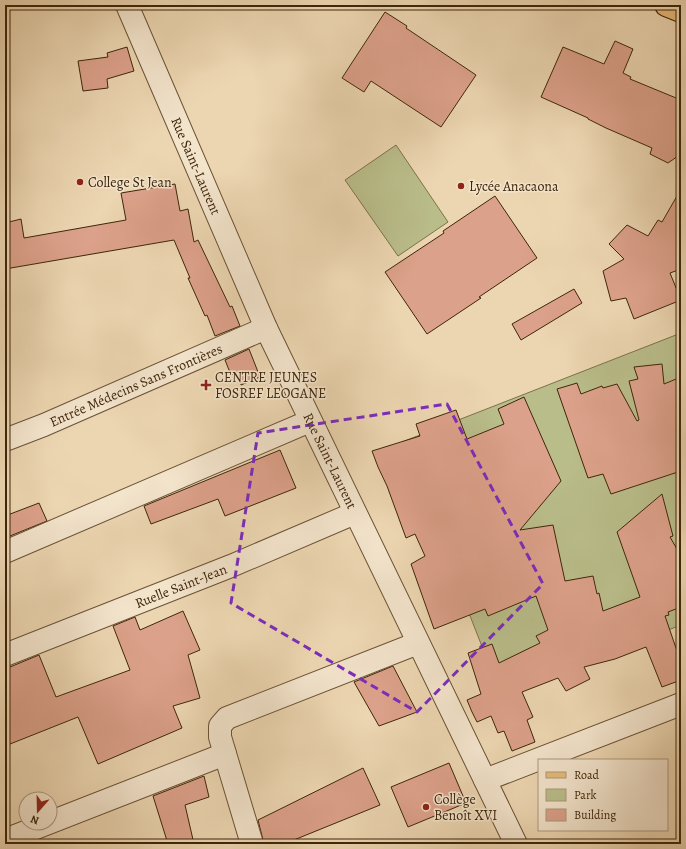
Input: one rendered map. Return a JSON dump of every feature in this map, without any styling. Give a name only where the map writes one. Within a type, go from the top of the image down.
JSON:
[{"type":"main road","points":[[666,5],[681,11]]},
{"type":"street","name":"Rue Saint-Laurent","points":[[127,5],[266,328],[516,844]]},
{"type":"street","name":"Entrée Médecins Sans Frontières","points":[[5,440],[44,425],[266,328]]},
{"type":"street","points":[[5,552],[310,421]]},
{"type":"street","name":"Ruelle Saint-Jean","points":[[5,656],[231,566],[355,513]]},
{"type":"street","points":[[252,844],[220,737],[220,726],[227,718],[418,643]]},
{"type":"street","points":[[539,759],[681,704]]},
{"type":"street","points":[[5,840],[225,754]]},
{"type":"street","points":[[485,780],[538,759]]},
{"type":"highlighted area","points":[[447,404],[543,584],[417,712],[231,603],[258,433]]},
{"type":"green space","points":[[396,145],[448,222],[398,256],[345,180]]},
{"type":"green space","points":[[681,333],[681,625],[501,695],[402,442]]},
{"type":"building","points":[[385,12],[407,26],[406,28],[476,75],[441,127],[371,81],[364,92],[342,78]]},
{"type":"building","points":[[615,41],[633,49],[623,73],[631,77],[630,79],[681,100],[681,154],[668,163],[650,154],[652,148],[541,97],[563,47],[604,64]]},
{"type":"building","points":[[127,47],[134,71],[107,79],[108,88],[83,91],[78,61],[108,57],[107,53]]},
{"type":"building","points":[[175,184],[180,211],[188,209],[194,242],[198,240],[230,307],[232,306],[240,326],[215,336],[207,315],[205,316],[188,278],[190,278],[174,240],[5,269],[5,223],[21,219],[24,238],[126,220],[121,193]]},
{"type":"building","points":[[681,189],[681,269],[670,273],[681,300],[634,319],[626,298],[611,301],[603,271],[624,259],[609,244],[627,225],[648,236],[658,220],[662,222]]},
{"type":"building","points":[[495,196],[537,258],[427,334],[385,272],[444,233],[443,231]]},
{"type":"building","points":[[574,289],[582,303],[521,340],[512,324]]},
{"type":"building","points":[[249,349],[260,377],[241,385],[236,373],[231,375],[225,360]]},
{"type":"building","points":[[662,364],[664,384],[681,377],[681,471],[611,494],[603,474],[588,478],[557,389],[577,383],[581,394],[602,386],[603,388],[617,384],[637,421],[639,420],[629,381],[638,379],[634,367]]},
{"type":"building","points":[[524,397],[561,481],[520,530],[553,525],[565,581],[593,576],[603,611],[640,597],[617,532],[662,494],[673,536],[670,537],[681,556],[681,607],[668,612],[669,615],[665,616],[677,651],[681,649],[681,680],[662,687],[646,647],[615,659],[584,667],[590,679],[566,691],[558,678],[522,692],[533,717],[527,720],[535,742],[512,751],[504,731],[498,733],[491,716],[477,722],[472,712],[467,700],[481,694],[468,653],[492,644],[499,663],[540,643],[536,636],[548,630],[536,596],[488,616],[485,609],[434,629],[411,564],[425,556],[415,534],[406,538],[387,486],[372,451],[420,436],[416,424],[456,410],[467,439],[504,424],[498,409]]},
{"type":"building","points":[[280,450],[296,488],[225,516],[218,499],[151,524],[144,506]]},
{"type":"building","points":[[39,503],[47,521],[5,538],[5,516]]},
{"type":"building","points":[[183,611],[200,650],[188,655],[200,698],[173,706],[182,728],[98,764],[78,717],[5,746],[5,667],[10,667],[39,655],[56,697],[130,670],[113,626],[135,617],[140,630]]},
{"type":"building","points":[[393,666],[417,712],[379,726],[354,682]]},
{"type":"building","points":[[449,763],[466,803],[408,827],[391,787]]},
{"type":"building","points":[[363,768],[380,805],[284,844],[264,844],[258,820]]},
{"type":"building","points":[[204,776],[209,797],[185,805],[194,844],[168,844],[153,796]]},
{"type":"place","name":"College St Jean","points":[[80,182]]},
{"type":"place","name":"Lycée Anacaona","points":[[461,186]]},
{"type":"place","name":"CENTRE JEUNES FOSREF LEOGANE","points":[[206,385]]},
{"type":"place","name":"Collège Benoît XVI","points":[[426,807]]}]
